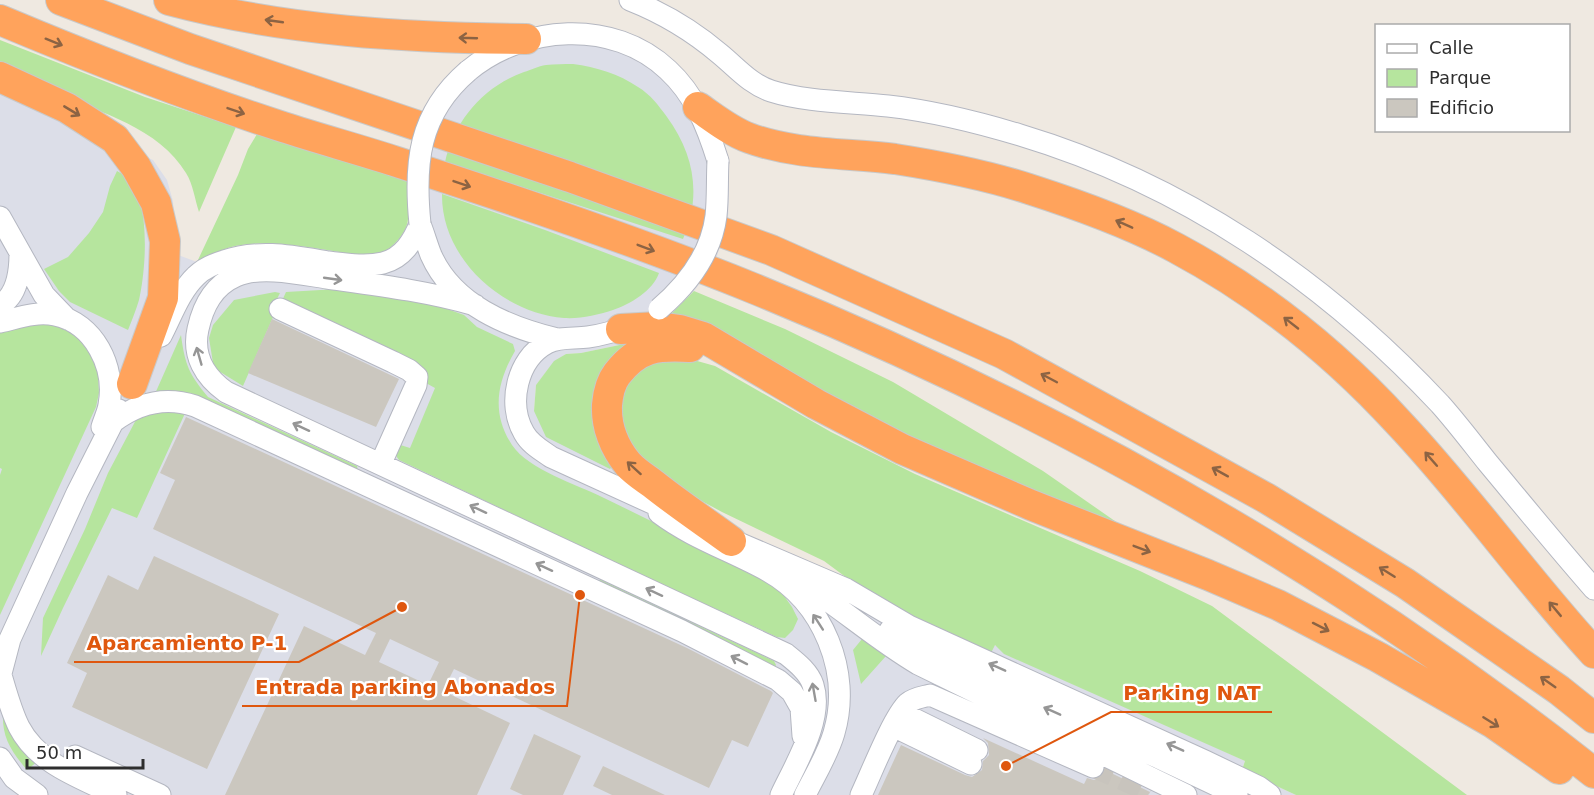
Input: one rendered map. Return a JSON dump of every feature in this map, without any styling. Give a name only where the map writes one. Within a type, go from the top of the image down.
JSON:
[{"type":"highway","points":[[61,0],[189,49],[570,177],[771,250],[1004,354],[1266,498],[1405,583],[1559,690],[1594,718]]},
{"type":"highway","points":[[169,0],[252,18],[317,27],[405,35],[526,39]]},
{"type":"highway","points":[[0,20],[169,87],[285,128],[464,184],[666,255],[755,289],[968,382],[1056,426],[1145,475],[1319,577],[1493,696],[1594,773]]},
{"type":"highway","points":[[0,77],[67,108],[115,139],[136,167],[156,202],[165,241],[163,298],[132,384]]},
{"type":"highway","points":[[698,107],[725,126],[748,138],[781,147],[896,160],[984,176],[1028,189],[1103,215],[1174,247],[1223,275],[1291,322],[1355,377],[1423,450],[1594,653]]},
{"type":"highway","points":[[621,329],[658,327],[680,330],[703,337],[816,404],[902,449],[979,483],[1278,605],[1378,657],[1493,723],[1594,794]]},
{"type":"highway","points":[[732,541],[628,465],[609,431],[606,414],[607,397],[613,380],[624,365],[640,352],[660,346],[689,347],[717,357],[826,420],[927,465],[979,483]]},
{"type":"street","points":[[630,0],[676,21],[719,53],[747,80],[771,91],[797,97],[893,106],[954,117],[1019,134],[1087,157],[1178,200],[1246,240],[1333,302],[1386,350],[1442,406],[1594,589]]},
{"type":"street","points":[[551,34],[596,34],[634,46],[668,69],[698,107],[708,127],[718,160],[716,218],[708,244],[696,270],[680,291],[641,321],[621,329],[589,337],[557,339],[510,326],[475,305],[449,282],[432,256],[420,224],[416,188],[420,150],[443,96],[483,58],[526,39],[551,34]]},
{"type":"street","points":[[0,218],[50,303],[87,333],[101,350],[110,383],[109,404],[77,493]]},
{"type":"street","points":[[116,795],[58,767],[34,748],[20,729],[11,710],[2,662],[77,493],[132,384],[196,275],[212,265],[242,255],[272,254],[354,266],[384,263],[401,253],[413,241],[420,224]]},
{"type":"street","points":[[0,305],[7,300],[15,287],[20,253]]},
{"type":"street","points":[[475,305],[402,288],[290,273],[254,271],[238,274],[225,281],[206,302],[197,333],[196,347],[199,360],[209,378],[226,392],[786,654],[802,668],[813,683],[816,699],[814,720],[781,795]]},
{"type":"street","points":[[0,314],[36,303],[41,289]]},
{"type":"street","points":[[280,309],[393,362],[417,376],[416,385],[384,465],[361,489]]},
{"type":"street","points":[[0,322],[34,314],[54,315],[69,320]]},
{"type":"street","points":[[557,339],[545,344],[532,355],[521,374],[515,394],[516,412],[523,432],[535,446],[551,457],[644,498],[732,541],[817,577],[903,638],[969,674],[1243,784]]},
{"type":"street","points":[[113,422],[130,410],[141,406],[163,401],[185,402],[361,489],[500,554],[582,591],[682,631],[778,680],[792,692],[801,708],[803,749]]},
{"type":"street","points":[[384,465],[440,497],[443,502],[434,523]]},
{"type":"street","points":[[644,498],[660,514],[679,527],[778,578],[803,600],[825,633],[832,647],[837,667],[839,711],[834,735],[805,795]]},
{"type":"street","points":[[732,541],[815,591],[890,648],[959,686],[1169,793]]},
{"type":"street","points":[[861,795],[900,716],[919,698],[930,695],[1093,767]]},
{"type":"street","points":[[900,716],[976,753]]},
{"type":"street","points":[[75,756],[160,795]]},
{"type":"street","points":[[0,758],[14,778],[37,795]]},
{"type":"shaded area","points":[[548,24],[600,30],[662,58],[726,169],[729,187],[728,219],[715,263],[694,291],[671,314],[634,342],[566,354],[554,362],[536,385],[534,411],[675,502],[870,595],[994,645],[1245,761],[1242,770],[1296,795],[0,795],[0,92],[153,160],[167,180],[173,201],[174,222],[170,252],[197,262],[236,246],[257,244],[300,247],[406,225],[409,221],[407,180],[415,129],[425,106],[442,81],[466,62],[488,49]]},
{"type":"green space","points":[[0,40],[145,97],[236,127],[199,212],[186,173],[160,144],[127,123],[54,93],[0,67]]},
{"type":"green space","points":[[573,64],[607,72],[638,87],[654,100],[676,131],[684,145],[692,175],[692,207],[683,239],[445,162],[456,132],[464,119],[473,107],[496,86],[509,78],[540,66]]},
{"type":"green space","points":[[257,134],[407,180],[409,214],[407,225],[400,237],[385,252],[374,258],[304,247],[250,244],[225,249],[197,262]]},
{"type":"green space","points":[[117,171],[128,178],[135,189],[140,203],[145,236],[145,254],[138,304],[128,330],[70,302],[59,291],[44,269],[68,257],[89,233],[103,212]]},
{"type":"green space","points":[[442,194],[659,273],[652,286],[640,296],[613,310],[595,315],[564,318],[541,314],[519,306],[479,278],[464,260],[452,240],[444,217]]},
{"type":"green space","points":[[338,289],[433,304],[464,315],[477,327],[513,344],[515,351],[504,374],[499,409],[505,433],[520,454],[554,476],[602,497],[774,582],[798,619],[793,630],[785,638],[777,637],[399,460],[394,453],[394,443],[410,448],[435,388],[281,303],[286,292]]},
{"type":"green space","points":[[694,291],[785,329],[893,382],[1043,471],[1158,551],[911,442],[671,314]]},
{"type":"green space","points":[[280,293],[270,313],[274,315],[243,386],[217,370],[213,363],[209,338],[213,325],[234,300]]},
{"type":"green space","points":[[33,321],[71,329],[93,353],[98,374],[99,393],[96,407],[0,615],[0,475],[2,469],[0,468],[0,330]]},
{"type":"green space","points":[[181,335],[189,369],[208,397],[357,466],[358,471],[154,396]]},
{"type":"green space","points":[[634,342],[616,353],[616,462],[610,469],[546,437],[534,411],[536,385],[554,361],[566,354]]},
{"type":"green space","points":[[683,357],[715,366],[831,432],[915,474],[1140,571],[1212,606],[1467,795],[1296,795],[1242,770],[1245,761],[1004,654],[995,645],[990,655],[870,595],[824,561],[722,512],[661,479],[630,446],[619,409],[626,382],[653,360]]},
{"type":"green space","points":[[151,408],[187,409],[137,518],[112,508],[41,656],[43,618],[85,529],[108,473],[138,416]]},
{"type":"green space","points":[[601,580],[774,661],[776,665],[775,667],[597,581]]},
{"type":"green space","points":[[862,639],[886,656],[861,684],[853,650]]},
{"type":"green space","points":[[4,699],[38,761],[27,770],[6,738],[3,720]]},
{"type":"building","points":[[272,319],[399,379],[376,427],[248,373]]},
{"type":"building","points":[[186,417],[687,648],[773,693],[748,747],[732,740],[709,788],[454,669],[443,691],[510,723],[477,795],[225,795],[304,626],[365,655],[376,633],[153,529],[175,480],[160,473]],"holes":[[[390,639],[439,662],[428,685],[379,662]]]},
{"type":"building","points":[[154,556],[279,614],[207,769],[72,707],[87,673],[67,663],[108,575],[138,590]]},
{"type":"building","points":[[534,734],[581,756],[563,795],[523,795],[510,789]]},
{"type":"building","points":[[983,738],[1084,784],[1087,778],[1094,780],[1100,778],[1105,770],[1150,792],[1148,795],[878,795],[901,745],[972,777],[982,770],[983,761],[989,755],[988,743]]},
{"type":"building","points":[[603,766],[665,795],[612,795],[593,786]]},
{"type":"tunnel","points":[[1093,767],[1150,792]]},
{"type":"place","name":"Entrada parking Abonados","points":[[580,595]]},
{"type":"place","name":"Aparcamiento P-1","points":[[402,607]]},
{"type":"place","name":"Parking NAT","points":[[1006,766]]}]
